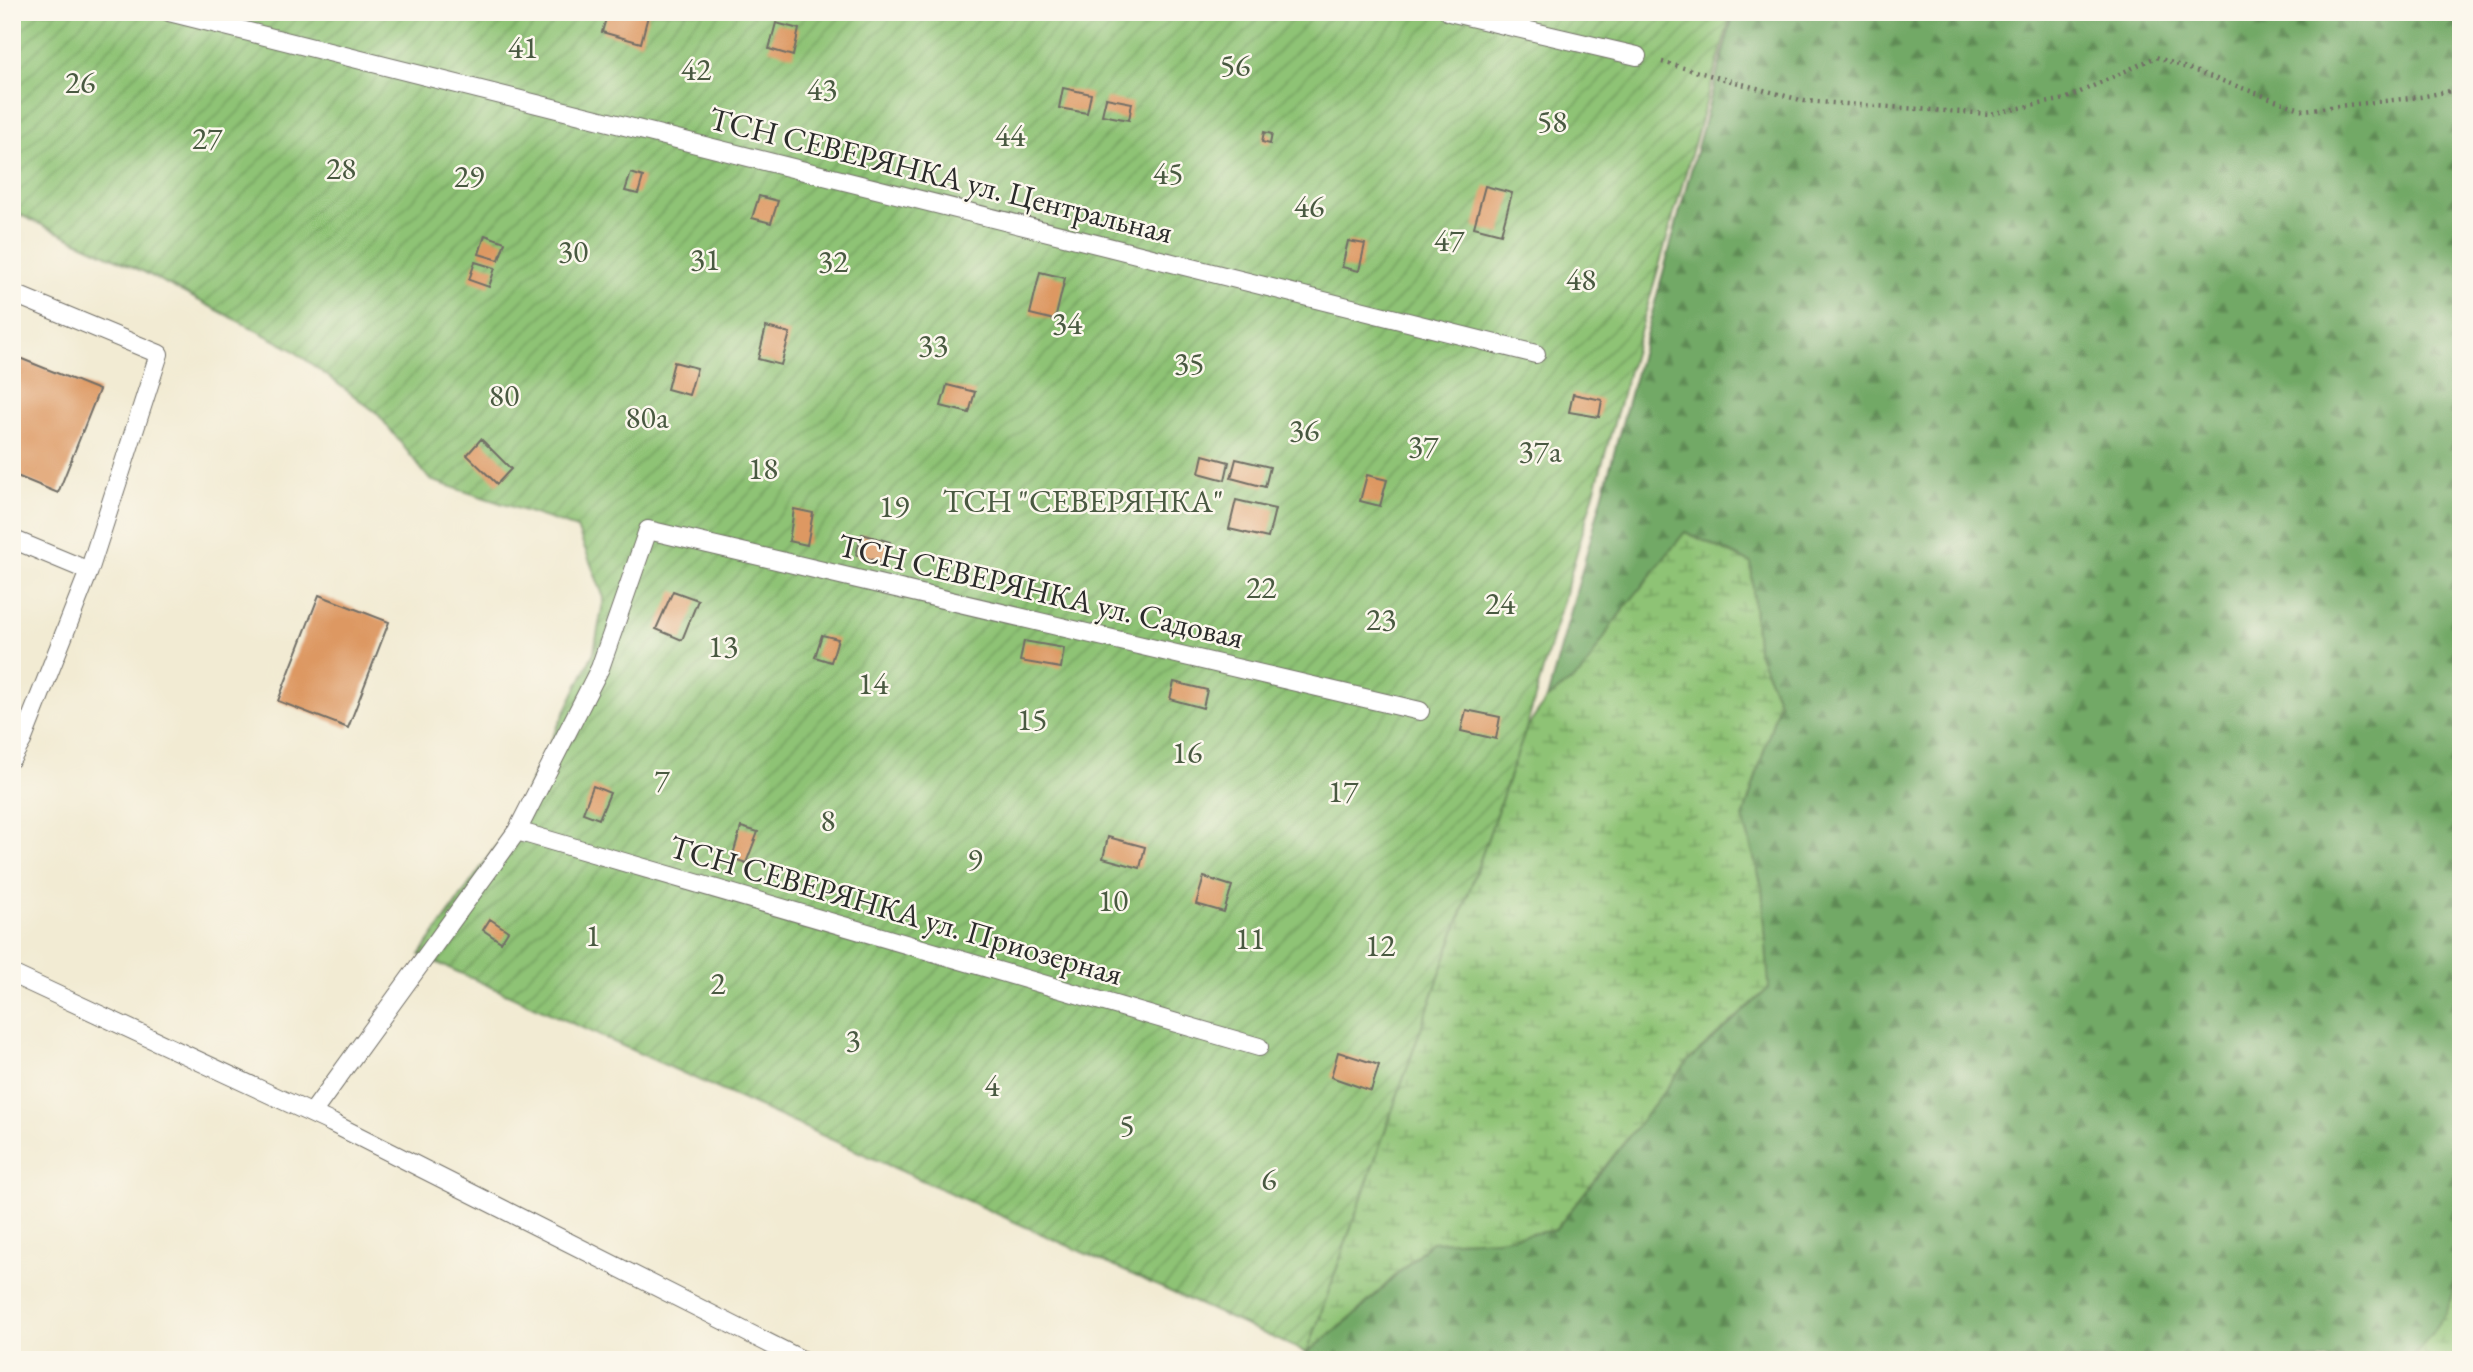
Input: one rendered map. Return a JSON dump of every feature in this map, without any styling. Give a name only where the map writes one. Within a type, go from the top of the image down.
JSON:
[{"type":"lane","name":"ТСН СЕВЕРЯНКА ул. Центральная","points":[[169,12],[1536,354]]},
{"type":"lane","points":[[1449,12],[1637,55]]},
{"type":"lane","points":[[12,293],[159,354],[89,570],[22,741],[12,758]]},
{"type":"lane","name":"ТСН СЕВЕРЯНКА ул. Садовая","points":[[517,831],[600,668],[648,530],[1420,711]]},
{"type":"lane","points":[[12,539],[89,570]]},
{"type":"lane","points":[[312,1113],[517,831]]},
{"type":"lane","name":"ТСН СЕВЕРЯНКА ул. Приозерная","points":[[517,831],[1259,1047]]},
{"type":"lane","points":[[12,974],[312,1113],[802,1360]]},
{"type":"path","points":[[1637,55],[1804,101],[1990,114],[2065,99],[2156,57],[2303,110],[2420,97],[2461,89]]},
{"type":"green space","name":"ТСН \"СЕВЕРЯНКА\"","points":[[12,12],[1732,12],[1526,729],[1307,1353],[420,955],[508,829],[594,652],[604,598],[577,528],[430,480],[377,413],[290,348],[144,272],[12,211]]},
{"type":"green space","points":[[1734,12],[2461,12],[2461,1360],[1315,1360],[1307,1353],[1357,1313],[1431,1242],[1496,1239],[1555,1230],[1688,1061],[1769,988],[1762,887],[1743,818],[1779,702],[1757,650],[1751,563],[1685,532],[1613,623],[1583,672],[1547,699]]},
{"type":"green space","points":[[1685,532],[1751,563],[1757,650],[1779,702],[1743,818],[1762,887],[1769,988],[1688,1061],[1555,1230],[1496,1239],[1431,1242],[1356,1313],[1307,1353],[1526,729],[1547,699],[1583,672],[1613,623]]},
{"type":"green space","points":[[2461,1259],[2461,1360],[2412,1360],[2447,1312]]},
{"type":"building","points":[[608,12],[649,12],[641,43],[602,32]]},
{"type":"building","points":[[1618,12],[1634,12],[1635,17],[1619,19]]},
{"type":"building","points":[[776,23],[799,29],[793,56],[769,49]]},
{"type":"building","points":[[1063,88],[1091,94],[1087,113],[1059,108]]},
{"type":"building","points":[[1106,98],[1132,103],[1129,120],[1102,115]]},
{"type":"building","points":[[1264,132],[1272,134],[1270,144],[1262,142]]},
{"type":"building","points":[[631,173],[643,177],[638,194],[625,191]]},
{"type":"building","points":[[1485,186],[1512,193],[1501,234],[1474,227]]},
{"type":"building","points":[[759,196],[778,201],[771,223],[752,218]]},
{"type":"building","points":[[485,235],[505,242],[499,260],[479,254]]},
{"type":"building","points":[[1348,241],[1365,244],[1359,271],[1342,267]]},
{"type":"building","points":[[475,262],[495,268],[489,287],[469,280]]},
{"type":"building","points":[[1040,272],[1065,278],[1055,320],[1030,314]]},
{"type":"building","points":[[766,327],[790,333],[781,365],[758,359]]},
{"type":"building","points":[[12,355],[99,390],[58,493],[12,474]]},
{"type":"building","points":[[674,362],[697,368],[689,395],[667,389]]},
{"type":"building","points":[[947,385],[975,392],[969,413],[941,406]]},
{"type":"building","points":[[1573,394],[1602,400],[1599,417],[1569,412]]},
{"type":"building","points":[[481,439],[511,469],[497,484],[467,455]]},
{"type":"building","points":[[1203,455],[1229,462],[1225,480],[1199,473]]},
{"type":"building","points":[[1236,459],[1270,467],[1265,487],[1231,478]]},
{"type":"building","points":[[1367,475],[1387,480],[1380,506],[1360,501]]},
{"type":"building","points":[[1236,500],[1275,509],[1268,538],[1229,529]]},
{"type":"building","points":[[794,509],[813,513],[807,545],[789,541]]},
{"type":"building","points":[[862,534],[890,542],[885,563],[856,555]]},
{"type":"building","points":[[673,591],[698,600],[682,640],[656,629]]},
{"type":"building","points":[[319,595],[389,622],[348,728],[278,701]]},
{"type":"building","points":[[822,635],[838,639],[831,662],[815,657]]},
{"type":"building","points":[[1024,641],[1064,648],[1061,668],[1020,661]]},
{"type":"building","points":[[1174,682],[1207,690],[1203,708],[1170,699]]},
{"type":"building","points":[[1466,710],[1500,717],[1496,739],[1461,731]]},
{"type":"building","points":[[593,786],[610,793],[599,819],[583,813]]},
{"type":"building","points":[[741,827],[758,832],[746,863],[732,858]]},
{"type":"building","points":[[1108,837],[1145,847],[1140,868],[1103,858]]},
{"type":"building","points":[[1204,877],[1232,886],[1224,912],[1196,904]]},
{"type":"building","points":[[490,919],[508,931],[501,942],[483,930]]},
{"type":"building","points":[[1338,1052],[1379,1065],[1371,1091],[1331,1077]]},
{"type":"park label","name":"41","points":[[523,47]]},
{"type":"park label","name":"56","points":[[1235,65]]},
{"type":"park label","name":"42","points":[[696,69]]},
{"type":"park label","name":"26","points":[[80,82]]},
{"type":"park label","name":"43","points":[[822,89]]},
{"type":"park label","name":"58","points":[[1552,121]]},
{"type":"park label","name":"44","points":[[1010,135]]},
{"type":"park label","name":"27","points":[[207,138]]},
{"type":"park label","name":"28","points":[[341,168]]},
{"type":"park label","name":"45","points":[[1168,173]]},
{"type":"park label","name":"29","points":[[469,176]]},
{"type":"park label","name":"46","points":[[1309,206]]},
{"type":"park label","name":"47","points":[[1449,240]]},
{"type":"park label","name":"30","points":[[573,251]]},
{"type":"park label","name":"31","points":[[705,259]]},
{"type":"park label","name":"32","points":[[833,261]]},
{"type":"park label","name":"48","points":[[1581,279]]},
{"type":"park label","name":"34","points":[[1067,323]]},
{"type":"park label","name":"33","points":[[933,345]]},
{"type":"park label","name":"35","points":[[1189,363]]},
{"type":"park label","name":"80","points":[[504,395]]},
{"type":"park label","name":"80а","points":[[647,417]]},
{"type":"park label","name":"36","points":[[1304,430]]},
{"type":"park label","name":"37","points":[[1423,446]]},
{"type":"park label","name":"37а","points":[[1540,451]]},
{"type":"park label","name":"18","points":[[763,468]]},
{"type":"park label","name":"19","points":[[894,506]]},
{"type":"park label","name":"22","points":[[1261,587]]},
{"type":"park label","name":"24","points":[[1500,603]]},
{"type":"park label","name":"23","points":[[1381,619]]},
{"type":"park label","name":"13","points":[[723,646]]},
{"type":"park label","name":"14","points":[[873,683]]},
{"type":"park label","name":"15","points":[[1032,719]]},
{"type":"park label","name":"16","points":[[1187,752]]},
{"type":"park label","name":"7","points":[[662,780]]},
{"type":"park label","name":"17","points":[[1343,791]]},
{"type":"park label","name":"8","points":[[828,820]]},
{"type":"park label","name":"9","points":[[975,859]]},
{"type":"park label","name":"10","points":[[1113,900]]},
{"type":"park label","name":"1","points":[[593,935]]},
{"type":"park label","name":"11","points":[[1250,938]]},
{"type":"park label","name":"12","points":[[1380,945]]},
{"type":"park label","name":"2","points":[[718,983]]},
{"type":"park label","name":"3","points":[[853,1040]]},
{"type":"park label","name":"4","points":[[992,1085]]},
{"type":"park label","name":"5","points":[[1127,1125]]},
{"type":"park label","name":"6","points":[[1269,1179]]}]
